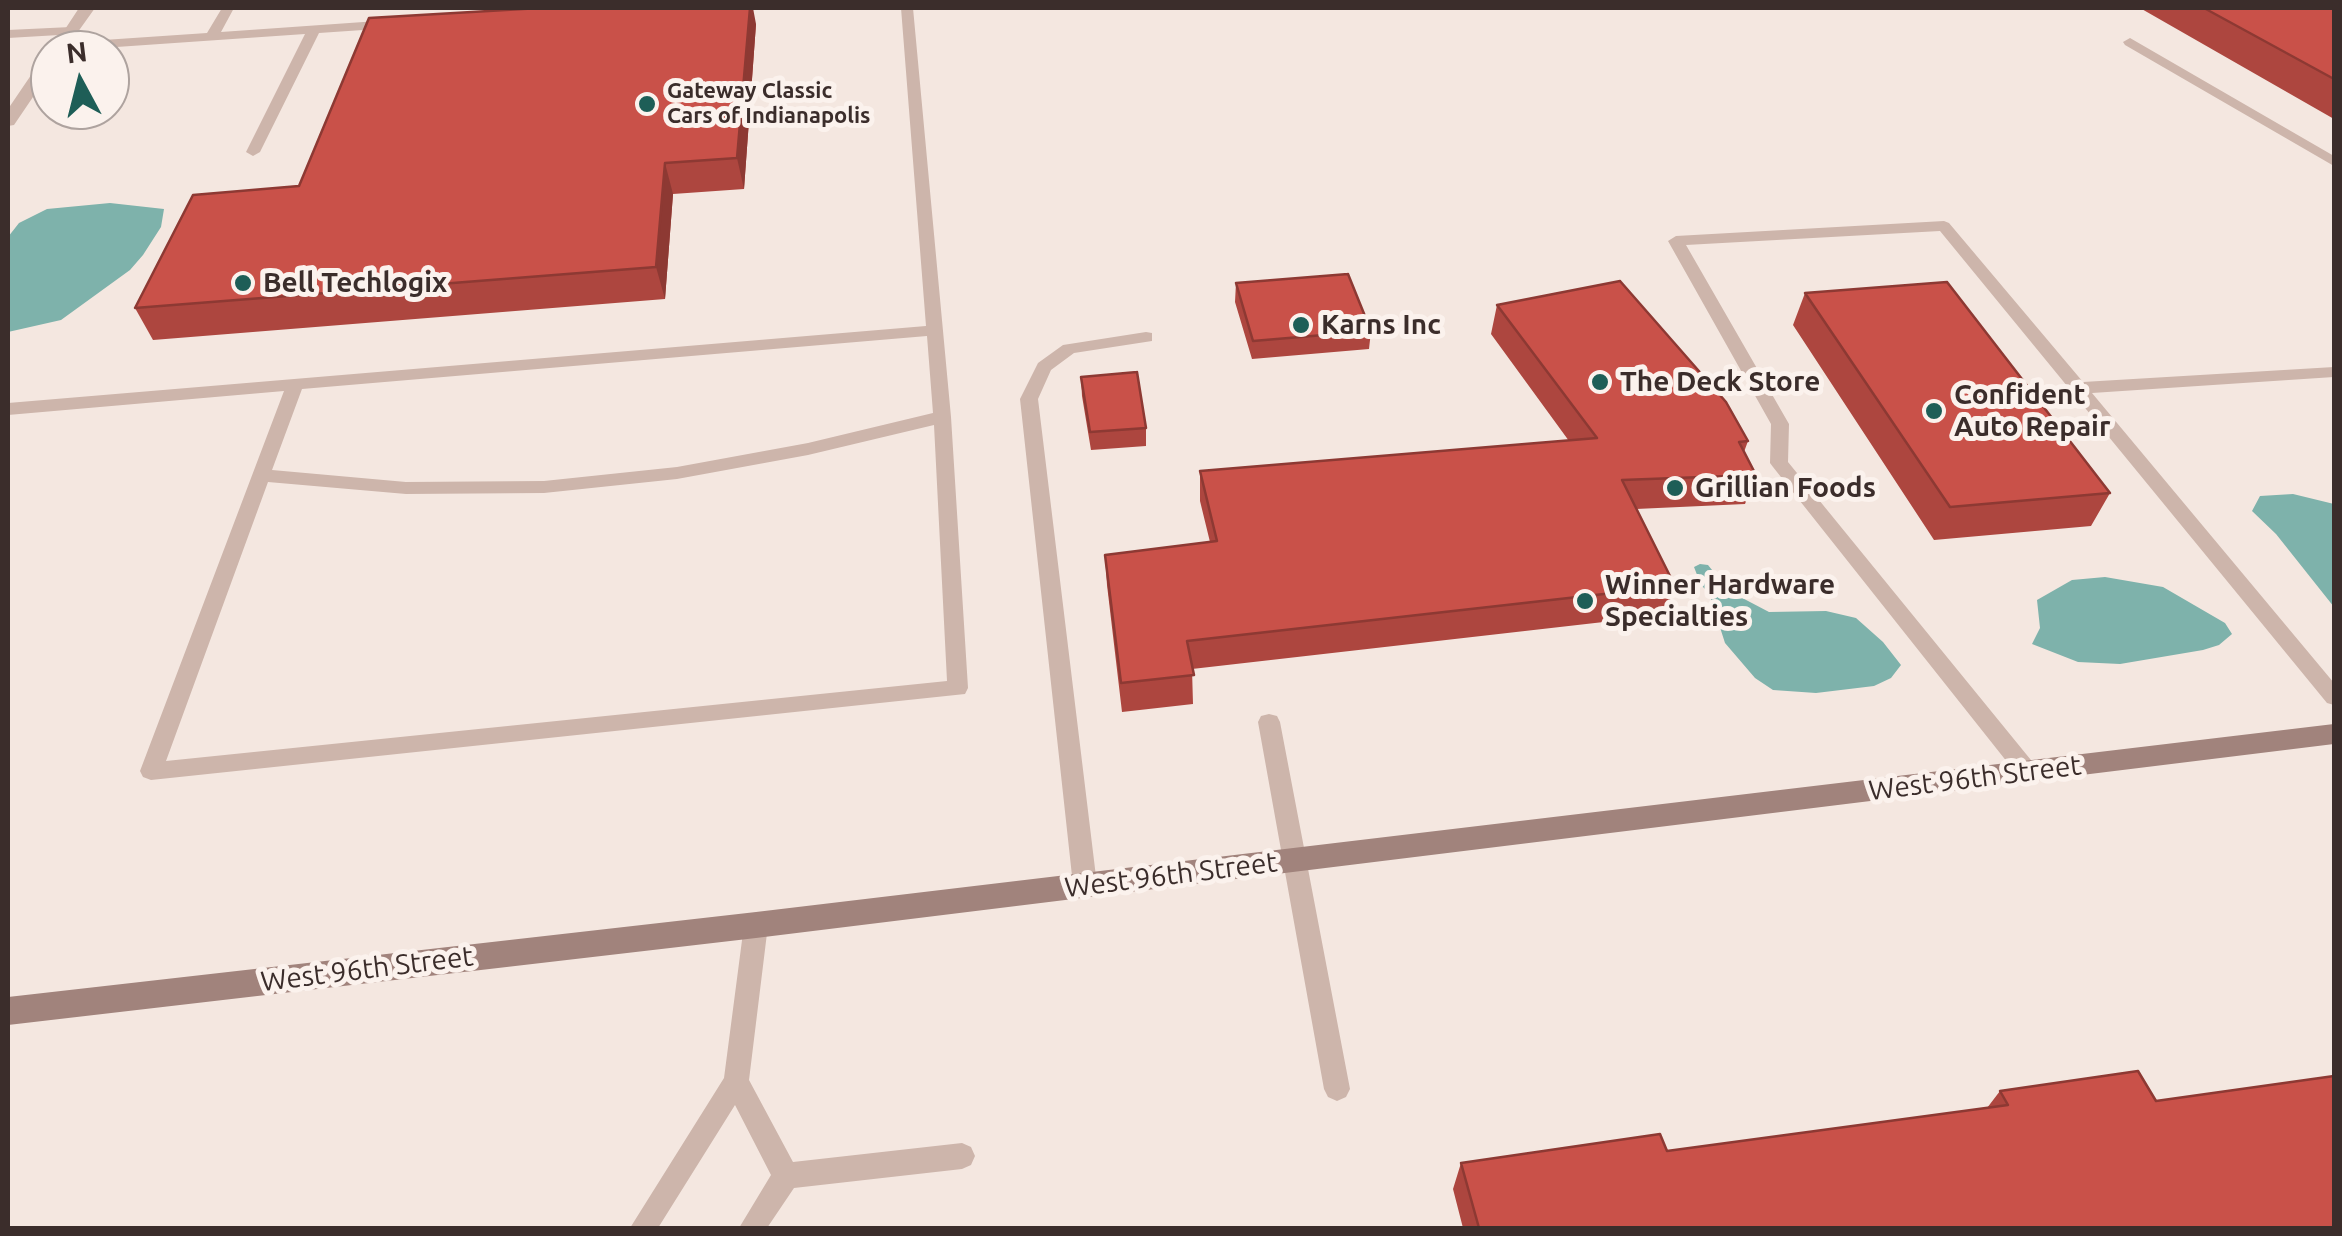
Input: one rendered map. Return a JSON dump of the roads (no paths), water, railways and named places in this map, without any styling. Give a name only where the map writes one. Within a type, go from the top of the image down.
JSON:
[{"type":"street","points":[[71,30],[86,8]]},
{"type":"street","points":[[8,120],[30,88]]},
{"type":"street","name":"West 96th Street","points":[[8,1011],[756,925],[2334,734]]},
{"type":"lane","points":[[212,36],[228,8]]},
{"type":"lane","points":[[295,384],[151,772],[958,688],[942,416],[907,8]]},
{"type":"lane","points":[[130,44],[412,23]]},
{"type":"lane","points":[[253,152],[314,29]]},
{"type":"lane","points":[[2130,42],[2334,162]]},
{"type":"lane","points":[[2026,772],[1780,463],[1780,424],[1676,242],[1944,226],[2334,697]]},
{"type":"lane","points":[[8,409],[934,330]]},
{"type":"lane","points":[[1084,885],[1029,399],[1044,368],[1069,349],[1146,337]]},
{"type":"lane","points":[[2078,388],[2334,372]]},
{"type":"lane","points":[[262,475],[406,488],[544,487],[678,473],[808,450],[942,416]]},
{"type":"lane","points":[[1269,722],[1337,1089]]},
{"type":"lane","points":[[642,1228],[736,1081],[756,925]]},
{"type":"lane","points":[[736,1081],[786,1176]]},
{"type":"lane","points":[[786,1176],[962,1156]]},
{"type":"lane","points":[[752,1228],[786,1176]]},
{"type":"water","points":[[110,203],[164,209],[161,227],[143,255],[130,270],[61,320],[8,332],[8,237],[19,223],[47,209]]},
{"type":"water","points":[[2293,494],[2334,504],[2334,607],[2276,534],[2252,511],[2260,496]]},
{"type":"water","points":[[1708,565],[1729,591],[1769,612],[1826,611],[1856,618],[1901,665],[1891,678],[1874,686],[1816,693],[1773,690],[1755,678],[1725,643],[1709,593],[1694,567]]},
{"type":"water","points":[[2105,577],[2163,587],[2225,623],[2232,634],[2219,645],[2203,650],[2120,664],[2078,662],[2032,644],[2040,628],[2037,600],[2072,580]]},
{"type":"place","name":"Gateway Classic Cars of Indianapolis","points":[[647,104]]},
{"type":"place","name":"Bell Techlogix","points":[[243,283]]},
{"type":"place","name":"Karns Inc","points":[[1301,325]]},
{"type":"place","name":"The Deck Store","points":[[1600,382]]},
{"type":"place","name":"Confident Auto Repair","points":[[1934,411]]},
{"type":"place","name":"Grillian Foods","points":[[1675,488]]},
{"type":"place","name":"Winner Hardware Specialties","points":[[1585,601]]}]
